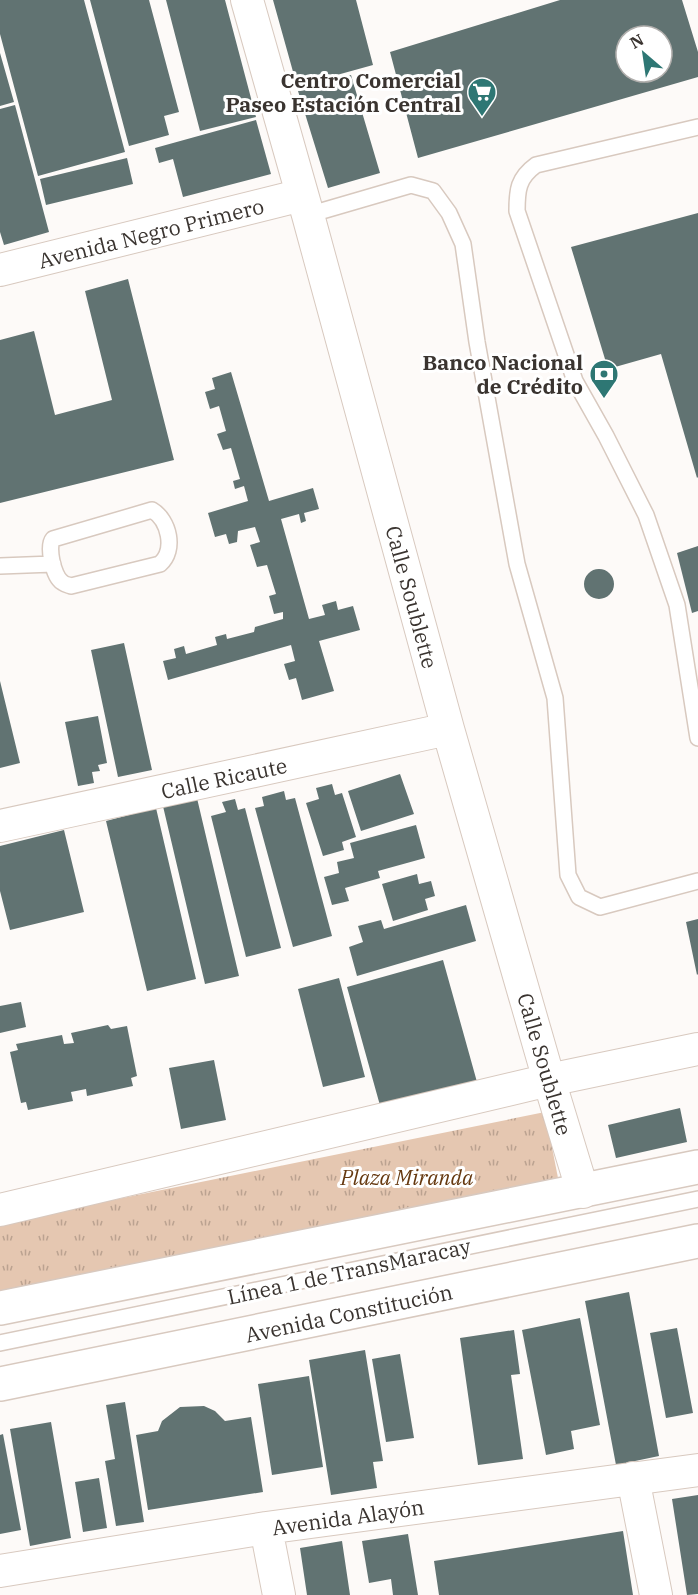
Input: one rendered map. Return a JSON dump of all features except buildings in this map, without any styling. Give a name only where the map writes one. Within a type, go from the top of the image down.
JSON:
[{"type":"street","name":"Calle Soublette","points":[[247,0],[448,729],[583,1192]]},
{"type":"street","name":"Avenida Negro Primero","points":[[0,270],[305,205]]},
{"type":"street","name":"Calle Ricaute","points":[[0,826],[448,729]]},
{"type":"street","points":[[0,1210],[549,1080],[698,1049]]},
{"type":"street","points":[[0,1308],[698,1167]]},
{"type":"street","name":"Avenida Constitución","points":[[0,1384],[698,1241]]},
{"type":"street","name":"Avenida Alayón","points":[[0,1571],[266,1528],[698,1470]]},
{"type":"street","points":[[633,1478],[656,1595]]},
{"type":"street","points":[[266,1528],[279,1595]]},
{"type":"lane","points":[[698,127],[536,165],[526,173],[517,190],[517,211],[575,381],[646,515],[677,605],[698,738]]},
{"type":"lane","points":[[305,205],[411,185],[433,191],[449,213],[463,244],[477,342],[517,564],[555,698],[568,875],[579,897],[600,907],[698,881]]},
{"type":"lane","points":[[152,510],[165,523],[169,547],[166,558],[160,564],[71,586],[62,583],[57,577],[53,564],[49,548],[53,538],[152,510]]},
{"type":"lane","points":[[0,566],[53,564]]},
{"type":"lane","name":"Línea 1 de TransMaracay","points":[[0,1343],[698,1199]]},
{"type":"green space","name":"Plaza Miranda","points":[[545,1112],[559,1183],[0,1296],[0,1223]]},
{"type":"place","name":"Centro Comercial Paseo Estación Central","points":[[482,118]]},
{"type":"place","name":"Banco Nacional de Crédito","points":[[604,400]]}]
